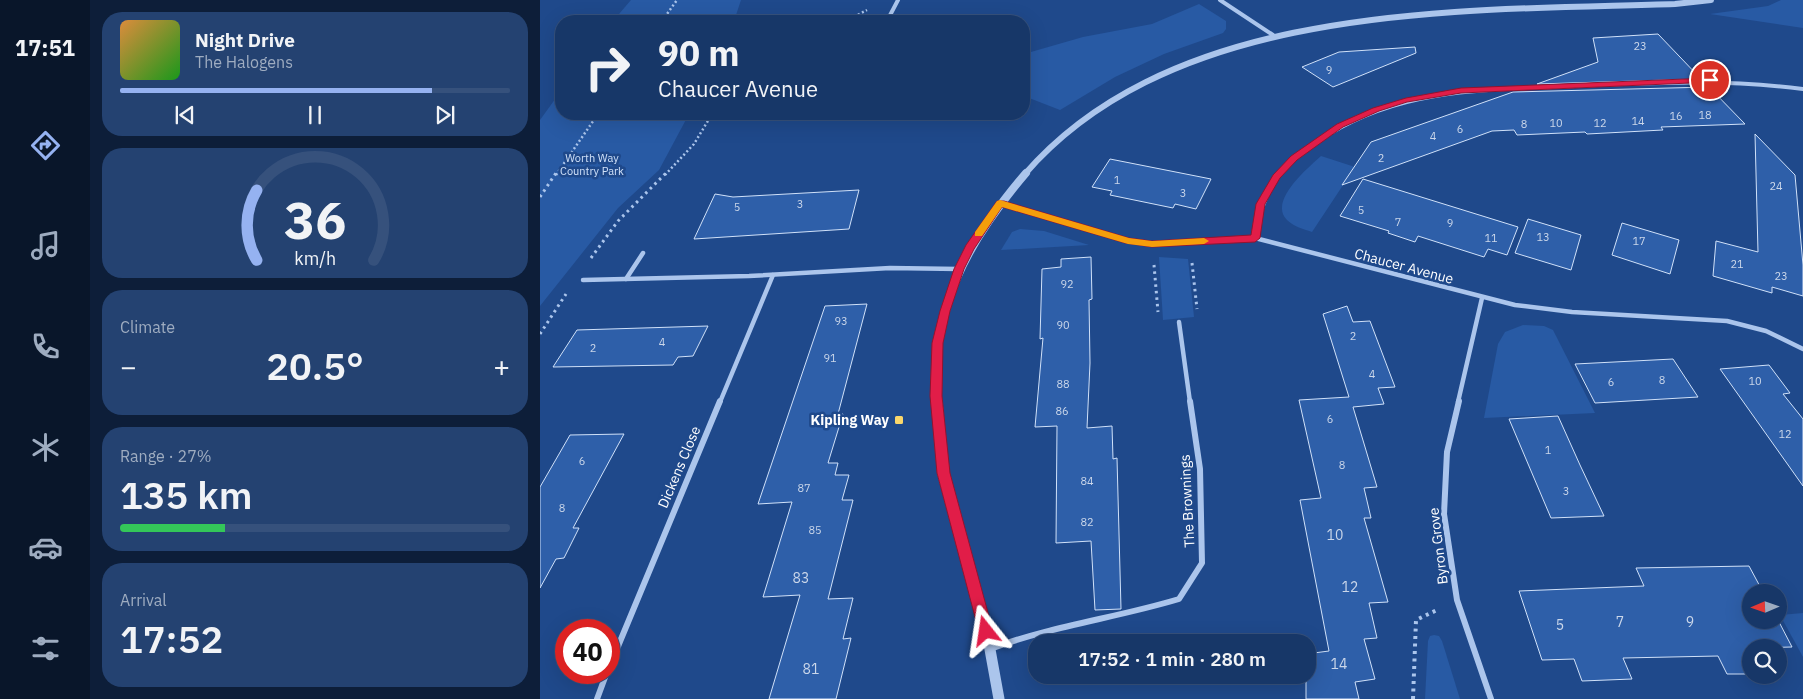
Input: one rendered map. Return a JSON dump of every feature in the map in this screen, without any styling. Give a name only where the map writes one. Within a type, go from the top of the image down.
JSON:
[{"type":"street","points":[[890,15],[898,0]]},
{"type":"street","points":[[1220,0],[1273,35]]},
{"type":"street","points":[[1000,699],[990,648],[943,473],[936,396],[938,343],[945,311],[959,269],[969,248],[1000,204],[1032,165],[1066,133],[1124,93],[1195,59],[1273,35],[1423,12],[1675,4],[1711,0]]},
{"type":"street","points":[[1255,238],[1261,204],[1276,177],[1294,158],[1340,126],[1376,110],[1406,100],[1461,91],[1686,80],[1741,82],[1803,89]]},
{"type":"street","name":"Chaucer Avenue","points":[[1000,204],[1128,241],[1152,244],[1255,238],[1515,306],[1572,312],[1727,321],[1747,325],[1783,338],[1803,349]]},
{"type":"street","points":[[626,279],[643,252]]},
{"type":"street","points":[[584,280],[773,274],[863,268],[916,267],[959,269]]},
{"type":"street","name":"Dickens Close","points":[[620,642],[773,274]]},
{"type":"street","name":"Byron Grove","points":[[1482,298],[1447,452],[1444,514],[1457,600],[1490,699]]},
{"type":"street","name":"The Brownings","points":[[990,648],[1025,636],[1149,608],[1179,599],[1202,563],[1200,469],[1179,322]]},
{"type":"street","points":[[596,699],[602,684]]},
{"type":"path","points":[[666,15],[677,0]]},
{"type":"path","points":[[540,197],[594,120]]},
{"type":"path","points":[[585,265],[618,221],[688,151],[708,120]]},
{"type":"path","points":[[1152,244],[1159,323],[1199,321],[1190,242]]},
{"type":"path","points":[[540,334],[570,288]]},
{"type":"path","points":[[1413,699],[1416,620],[1457,600]]},
{"type":"green space","points":[[631,0],[741,0],[736,15],[618,15]]},
{"type":"green space","points":[[1781,0],[1803,0],[1803,28],[1710,14],[1768,6]]},
{"type":"green space","points":[[1199,4],[1226,21],[1226,29],[1223,33],[1164,54],[1115,77],[1060,110],[1030,98],[1030,52],[1083,37],[1152,24]]},
{"type":"green space","name":"Worth Way Country Park","points":[[555,99],[555,120],[686,120],[659,170],[618,208],[540,306],[540,120]]},
{"type":"green space","points":[[1321,156],[1355,167],[1312,232],[1295,226],[1287,220],[1282,212],[1282,204],[1292,185]]},
{"type":"green space","points":[[1020,229],[1044,231],[1089,245],[1001,250],[1012,232]]},
{"type":"green space","points":[[1159,257],[1188,259],[1194,317],[1163,320]]},
{"type":"green space","points":[[1523,325],[1544,326],[1553,330],[1595,413],[1484,418],[1498,344],[1505,332]]},
{"type":"green space","points":[[1803,613],[1803,657],[1788,629],[1788,614]]},
{"type":"green space","points":[[1430,636],[1439,636],[1442,641],[1460,699],[1425,699],[1428,641]]},
{"type":"building","points":[[1658,34],[1701,79],[1537,84],[1598,62],[1593,38]]},
{"type":"building","points":[[1415,47],[1416,53],[1333,87],[1302,67],[1339,52]]},
{"type":"building","points":[[1709,87],[1745,124],[1661,127],[1663,130],[1587,134],[1585,132],[1517,135],[1514,130],[1492,131],[1342,185],[1371,142],[1513,92]]},
{"type":"building","points":[[1755,134],[1795,175],[1803,265],[1803,296],[1772,287],[1772,293],[1713,276],[1716,241],[1758,252]]},
{"type":"building","points":[[1110,159],[1211,179],[1196,209],[1175,204],[1173,208],[1110,195],[1112,191],[1092,187]]},
{"type":"building","points":[[1363,179],[1518,227],[1507,255],[1488,249],[1484,257],[1418,236],[1415,242],[1388,233],[1389,231],[1340,216]]},
{"type":"building","points":[[859,190],[849,229],[694,239],[715,194],[733,197]]},
{"type":"building","points":[[1528,219],[1581,235],[1571,270],[1515,253]]},
{"type":"building","points":[[1622,223],[1679,240],[1670,274],[1612,255]]},
{"type":"building","points":[[1091,257],[1092,299],[1089,300],[1090,363],[1087,428],[1112,426],[1113,459],[1117,458],[1121,609],[1095,610],[1091,541],[1056,543],[1057,426],[1035,427],[1043,338],[1040,339],[1042,269],[1061,267],[1061,259]]},
{"type":"building","points":[[867,304],[838,414],[843,414],[828,463],[838,463],[835,475],[849,475],[842,500],[853,500],[828,599],[853,598],[843,639],[851,638],[836,699],[769,699],[800,595],[763,597],[792,502],[758,504],[825,306]]},
{"type":"building","points":[[1347,306],[1353,322],[1370,321],[1395,387],[1378,388],[1384,404],[1353,407],[1377,487],[1364,488],[1371,518],[1364,518],[1388,602],[1369,603],[1377,638],[1364,639],[1375,679],[1355,682],[1359,699],[1306,699],[1306,684],[1316,684],[1316,653],[1329,651],[1300,500],[1321,498],[1299,400],[1349,397],[1323,314]]},
{"type":"building","points":[[708,326],[693,356],[678,357],[673,365],[553,367],[577,330]]},
{"type":"building","points":[[1673,359],[1698,397],[1595,403],[1575,364]]},
{"type":"building","points":[[1769,365],[1790,393],[1783,394],[1803,419],[1803,486],[1720,369]]},
{"type":"building","points":[[1558,416],[1604,516],[1551,518],[1509,419]]},
{"type":"building","points":[[624,434],[573,528],[579,528],[564,558],[556,559],[540,588],[540,487],[570,435]]},
{"type":"building","points":[[1749,566],[1759,584],[1742,584],[1742,629],[1783,629],[1792,647],[1787,647],[1787,639],[1742,639],[1742,674],[1727,674],[1718,656],[1623,658],[1632,679],[1582,681],[1574,659],[1542,660],[1519,591],[1644,586],[1636,568]]},
{"type":"slow traffic","points":[[979,234],[1000,204],[1128,241],[1152,244],[1204,241]]},
{"type":"place","name":"Kipling Way","points":[[899,420]]},
{"type":"route","points":[[986,631],[943,473],[936,396],[938,343],[945,311],[959,269],[969,248],[1000,204],[1140,243],[1152,244],[1255,238],[1261,204],[1276,177],[1294,158],[1340,126],[1376,110],[1406,100],[1461,91],[1710,80]]}]
